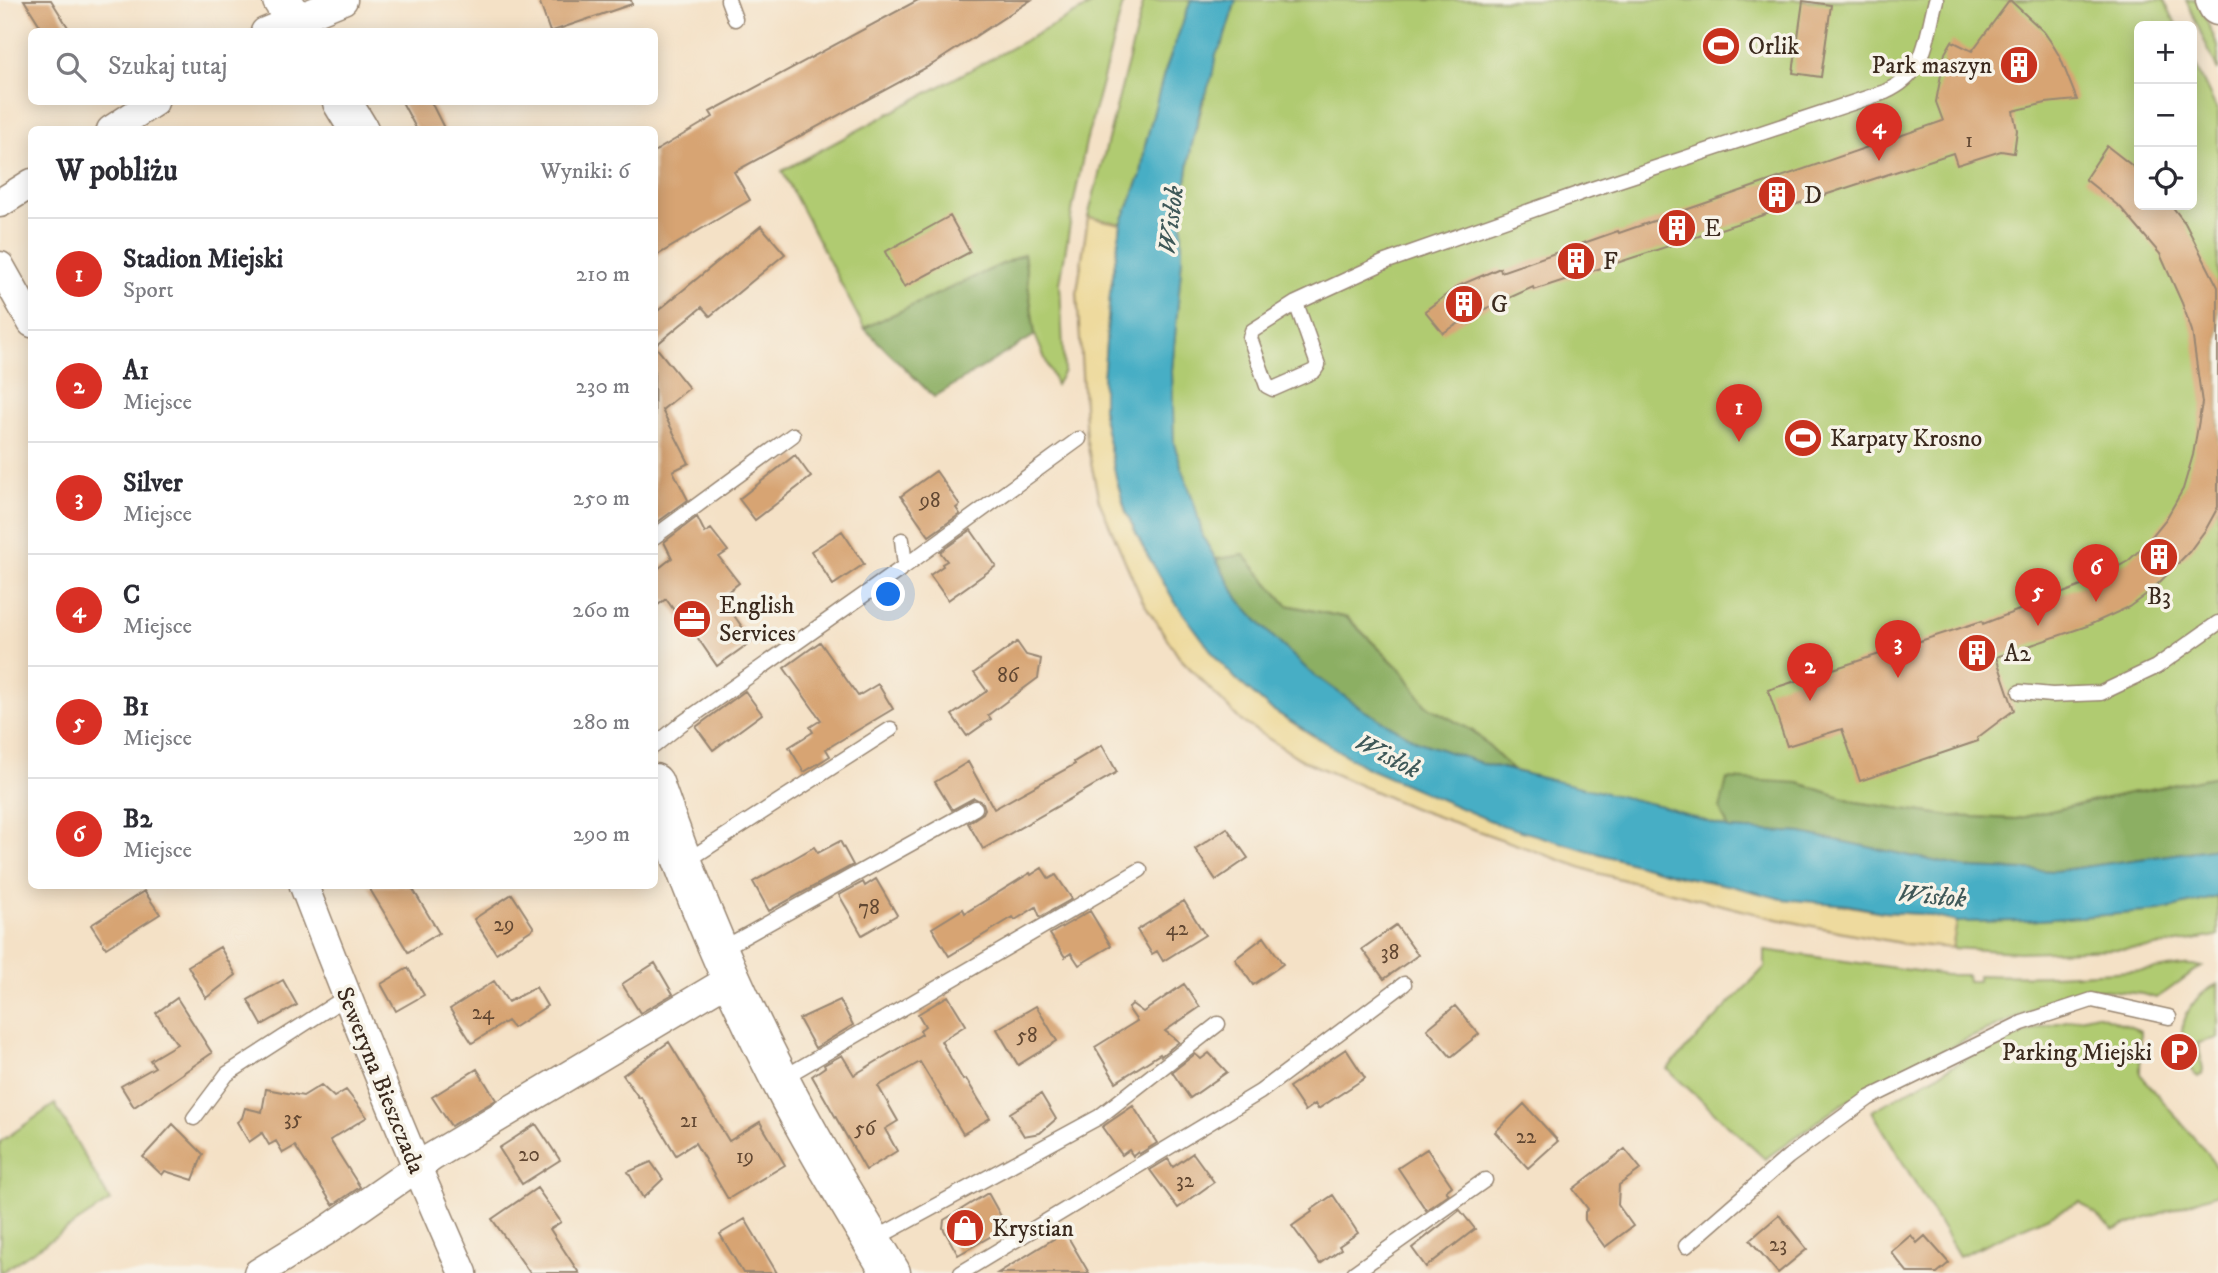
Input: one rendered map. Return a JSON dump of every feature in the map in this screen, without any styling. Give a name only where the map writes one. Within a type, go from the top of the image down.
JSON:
[{"type":"street","points":[[285,20],[343,0]]},
{"type":"street","points":[[2215,0],[2218,6]]},
{"type":"street","points":[[117,126],[149,105]]},
{"type":"street","points":[[344,105],[357,126]]},
{"type":"street","points":[[0,204],[28,186]]},
{"type":"street","points":[[0,266],[28,316]]},
{"type":"street","points":[[658,794],[725,965],[779,1080],[891,1273]]},
{"type":"street","name":"Seweryna Bieszczada","points":[[305,889],[416,1168],[463,1273]]},
{"type":"street","points":[[258,1273],[326,1231],[416,1168],[725,965]]},
{"type":"lane","points":[[727,0],[735,19]]},
{"type":"lane","points":[[1296,303],[1318,365],[1314,371],[1273,389],[1267,386],[1250,338],[1252,331],[1296,303],[1385,262],[1900,85],[1919,65],[1936,0]]},
{"type":"lane","points":[[658,534],[793,435]]},
{"type":"lane","points":[[658,743],[1079,439]]},
{"type":"lane","points":[[902,540],[905,566]]},
{"type":"lane","points":[[2020,692],[2052,695],[2101,693],[2156,667],[2218,623]]},
{"type":"lane","points":[[684,863],[891,729]]},
{"type":"lane","points":[[725,965],[975,808]]},
{"type":"lane","points":[[779,1080],[1140,870]]},
{"type":"lane","points":[[961,1273],[1260,1092],[1404,984]]},
{"type":"lane","points":[[194,1118],[226,1074],[346,997]]},
{"type":"lane","points":[[1686,1246],[1788,1157],[1869,1098],[2022,1023],[2092,1000],[2169,1017]]},
{"type":"lane","points":[[872,1241],[1099,1117],[1218,1024]]},
{"type":"lane","points":[[1354,1273],[1485,1180]]},
{"type":"green space","points":[[1094,0],[1124,0],[1086,142],[1073,206],[1060,283],[1064,371],[1056,385],[1035,335],[1024,254],[864,328],[782,171],[1093,4]]},
{"type":"green space","points":[[1144,0],[1191,0],[1163,77],[1145,146],[1141,175],[1121,224],[1088,217]]},
{"type":"green space","points":[[1236,0],[2164,0],[2174,21],[2134,21],[2134,210],[2197,210],[2197,68],[2218,112],[2218,776],[2016,819],[1950,816],[1856,802],[1799,783],[1720,809],[1729,829],[1661,806],[1513,770],[1473,731],[1425,705],[1403,672],[1348,618],[1287,605],[1244,555],[1216,559],[1203,537],[1174,444],[1172,371],[1182,258],[1182,209],[1191,148],[1216,54],[1223,42]]},
{"type":"green space","points":[[2186,0],[2197,0],[2218,46],[2218,71],[2197,21]]},
{"type":"green space","points":[[1024,254],[1035,335],[934,397],[864,328]]},
{"type":"green space","points":[[1244,555],[1287,605],[1347,618],[1403,672],[1425,705],[1473,731],[1513,770],[1484,764],[1419,742],[1365,711],[1310,672],[1239,600],[1216,559]]},
{"type":"green space","points":[[2218,776],[2218,848],[2055,871],[1967,868],[1802,833],[1729,829],[1720,809],[1727,779],[1799,783],[1856,802],[1950,816],[2016,819]]},
{"type":"green space","points":[[2218,897],[2216,936],[2150,948],[2019,952],[1952,948],[1957,922],[2026,921],[2159,911]]},
{"type":"green space","points":[[1765,950],[1946,975],[1967,975],[1968,981],[1978,981],[1978,975],[2062,975],[2181,965],[2202,967],[2156,998],[2099,989],[2065,996],[1963,1041],[1842,1104],[1765,1159],[1667,1069],[1765,967]]},
{"type":"green space","points":[[2218,984],[2218,1038],[2198,1043],[2203,1069],[2198,1077],[2186,1059],[2183,1025],[2192,1005]]},
{"type":"green space","points":[[2097,1014],[2141,1031],[2140,1074],[2212,1159],[2218,1170],[2218,1193],[2114,1230],[2080,1202],[1959,1256],[1872,1111],[1971,1056],[2040,1027]]},
{"type":"green space","points":[[55,1104],[110,1201],[0,1273],[0,1142]]},
{"type":"sand","points":[[1088,217],[1121,224],[1110,294],[1103,416],[1126,512],[1175,602],[1237,680],[1268,707],[1315,737],[1566,843],[1680,876],[1883,912],[1922,914],[1957,921],[1952,948],[1905,944],[1777,919],[1597,873],[1413,808],[1302,760],[1241,721],[1179,657],[1142,600],[1099,501],[1086,438],[1077,292]]},
{"type":"water","name":"Wisłok","points":[[1191,0],[1236,0],[1202,102],[1191,148],[1182,209],[1182,258],[1172,371],[1174,444],[1203,537],[1239,600],[1310,672],[1365,711],[1419,742],[1484,764],[1661,806],[1729,829],[1802,833],[1967,868],[2055,871],[2218,848],[2218,897],[2159,911],[2026,921],[1957,922],[1922,914],[1883,912],[1848,905],[1782,899],[1680,876],[1498,824],[1365,767],[1268,707],[1237,680],[1218,660],[1175,602],[1144,549],[1126,512],[1103,416],[1110,294],[1121,224],[1141,175],[1145,146],[1163,77]]},
{"type":"building","points":[[24,0],[51,0],[68,28],[42,28]]},
{"type":"building","points":[[539,0],[631,0],[632,4],[562,28],[549,28]]},
{"type":"building","points":[[918,0],[1031,0],[933,64],[734,172],[750,200],[658,255],[658,150],[713,117],[710,112]]},
{"type":"building","points":[[2010,0],[2051,42],[2077,100],[2046,103],[2013,111],[2017,130],[2014,153],[2001,151],[1957,165],[1953,153],[1534,290],[1533,287],[1476,313],[1443,333],[1425,311],[1458,286],[1500,268],[1501,272],[1618,231],[1619,233],[1943,121],[1936,102],[1945,53],[1952,41],[1972,51]]},
{"type":"building","points":[[1803,1],[1831,5],[1821,77],[1793,73]]},
{"type":"building","points":[[404,105],[432,105],[443,126],[415,126]]},
{"type":"building","points":[[2107,146],[2134,167],[2134,210],[2175,210],[2185,223],[2218,287],[2218,507],[2189,552],[2152,590],[2129,607],[2087,626],[1996,657],[2014,710],[1977,738],[1978,741],[1860,781],[1842,729],[1787,746],[1768,690],[1982,621],[1983,624],[2089,583],[2128,561],[2144,546],[2166,519],[2183,489],[2193,455],[2202,403],[2192,331],[2160,254],[2121,208],[2085,179]]},
{"type":"building","points":[[950,216],[970,252],[904,287],[885,252]]},
{"type":"building","points":[[761,226],[785,254],[710,316],[702,307],[658,344],[658,311]]},
{"type":"building","points":[[658,350],[689,388],[662,410],[689,463],[673,471],[688,500],[658,522]]},
{"type":"building","points":[[795,455],[811,477],[755,520],[739,499]]},
{"type":"building","points":[[936,471],[960,505],[956,508],[960,514],[929,536],[901,496]]},
{"type":"building","points":[[697,517],[705,533],[711,529],[728,551],[719,557],[739,583],[721,597],[752,641],[717,666],[666,599],[658,605],[658,569],[672,558],[664,542]]},
{"type":"building","points":[[971,530],[996,566],[948,600],[930,575],[947,561],[940,552]]},
{"type":"building","points":[[842,531],[864,564],[833,585],[811,551]]},
{"type":"building","points":[[820,642],[858,696],[878,684],[893,709],[826,749],[830,756],[804,772],[789,747],[813,732],[810,727],[821,720],[784,668]]},
{"type":"building","points":[[1017,642],[1026,655],[1041,659],[1038,678],[988,715],[991,719],[967,736],[952,715],[987,691],[974,673]]},
{"type":"building","points":[[745,691],[762,714],[713,750],[696,727]]},
{"type":"building","points":[[1102,745],[1117,772],[983,849],[968,823],[983,813],[983,803],[974,798],[952,810],[935,782],[968,762],[994,809],[1075,764],[1074,762]]},
{"type":"building","points":[[1227,828],[1248,858],[1216,880],[1195,849]]},
{"type":"building","points":[[840,841],[853,865],[769,911],[753,882],[814,847],[818,853]]},
{"type":"building","points":[[1042,868],[1049,879],[1056,875],[1072,899],[1040,917],[1036,907],[1015,920],[1013,917],[949,956],[932,928],[963,909],[965,913]]},
{"type":"building","points":[[876,879],[897,915],[862,935],[839,895],[863,882],[865,886]]},
{"type":"building","points":[[370,889],[413,889],[439,933],[408,952]]},
{"type":"building","points":[[144,891],[160,914],[106,948],[91,925]]},
{"type":"building","points":[[512,894],[534,928],[496,953],[474,919]]},
{"type":"building","points":[[1184,901],[1205,935],[1163,961],[1157,951],[1152,954],[1137,930]]},
{"type":"building","points":[[1090,911],[1111,946],[1079,965],[1071,953],[1065,957],[1050,934]]},
{"type":"building","points":[[1396,925],[1418,955],[1384,979],[1362,949]]},
{"type":"building","points":[[1264,937],[1283,964],[1253,985],[1235,959]]},
{"type":"building","points":[[220,947],[236,975],[206,998],[188,966]]},
{"type":"building","points":[[655,963],[673,994],[640,1013],[622,984]]},
{"type":"building","points":[[408,968],[424,995],[396,1011],[381,984]]},
{"type":"building","points":[[283,980],[297,1005],[262,1025],[248,1000]]},
{"type":"building","points":[[494,981],[508,1002],[536,987],[547,1006],[513,1028],[507,1021],[472,1043],[450,1009]]},
{"type":"building","points":[[1184,984],[1200,1007],[1165,1031],[1179,1042],[1161,1056],[1160,1054],[1116,1082],[1095,1047],[1137,1021],[1128,1008],[1132,1004],[1143,1012]]},
{"type":"building","points":[[948,996],[966,1025],[941,1041],[963,1080],[966,1079],[990,1118],[963,1134],[920,1062],[878,1086],[898,1121],[885,1129],[897,1151],[866,1170],[812,1076],[825,1067],[824,1065],[842,1055],[854,1075],[922,1034],[920,1030],[925,1026],[918,1014]]},
{"type":"building","points":[[177,998],[212,1053],[134,1107],[121,1086],[155,1067],[150,1060],[177,1044],[156,1013]]},
{"type":"building","points":[[840,1000],[853,1025],[815,1048],[799,1019]]},
{"type":"building","points":[[1036,1006],[1057,1041],[1018,1065],[997,1029]]},
{"type":"building","points":[[1455,1006],[1479,1034],[1451,1057],[1427,1029]]},
{"type":"building","points":[[669,1042],[729,1141],[760,1122],[785,1165],[728,1199],[695,1143],[676,1155],[641,1097],[639,1098],[623,1075]]},
{"type":"building","points":[[1346,1049],[1365,1078],[1318,1109],[1315,1104],[1305,1111],[1289,1087]]},
{"type":"building","points":[[1209,1053],[1227,1072],[1190,1098],[1172,1072],[1195,1054],[1201,1059]]},
{"type":"building","points":[[477,1069],[496,1100],[451,1126],[432,1097]]},
{"type":"building","points":[[321,1085],[334,1097],[346,1090],[367,1117],[330,1140],[360,1187],[333,1205],[295,1146],[283,1153],[276,1141],[269,1145],[262,1133],[249,1142],[237,1122],[242,1118],[245,1108],[262,1112],[266,1089],[303,1096]]},
{"type":"building","points":[[1041,1094],[1056,1119],[1040,1133],[1024,1136],[1010,1113]]},
{"type":"building","points":[[1524,1104],[1558,1141],[1528,1168],[1495,1132]]},
{"type":"building","points":[[1133,1106],[1157,1143],[1139,1154],[1138,1152],[1133,1156],[1129,1150],[1122,1155],[1102,1127]]},
{"type":"building","points":[[173,1124],[203,1154],[193,1180],[165,1171],[162,1175],[143,1157]]},
{"type":"building","points":[[536,1124],[560,1160],[522,1184],[499,1148]]},
{"type":"building","points":[[1427,1149],[1452,1186],[1446,1191],[1449,1194],[1426,1210],[1398,1168]]},
{"type":"building","points":[[1625,1149],[1641,1169],[1619,1185],[1618,1205],[1633,1226],[1605,1247],[1585,1220],[1585,1212],[1588,1209],[1573,1189]]},
{"type":"building","points":[[1193,1153],[1214,1182],[1178,1208],[1150,1170],[1168,1159],[1173,1167]]},
{"type":"building","points":[[651,1162],[663,1179],[643,1198],[628,1172]]},
{"type":"building","points":[[537,1188],[561,1222],[550,1229],[579,1273],[530,1273],[492,1219]]},
{"type":"building","points":[[988,1193],[1007,1227],[958,1255],[943,1228],[944,1220]]},
{"type":"building","points":[[1333,1195],[1358,1233],[1320,1264],[1292,1226]]},
{"type":"building","points":[[1460,1210],[1475,1229],[1426,1267],[1412,1248]]},
{"type":"building","points":[[1779,1215],[1807,1249],[1778,1273],[1750,1240]]},
{"type":"building","points":[[745,1219],[777,1273],[743,1273],[720,1234]]},
{"type":"building","points":[[1065,1232],[1089,1273],[998,1273]]},
{"type":"building","points":[[1911,1235],[1917,1243],[1925,1236],[1949,1263],[1937,1273],[1908,1273],[1891,1252]]},
{"type":"place","name":"Orlik","points":[[1721,46]]},
{"type":"place","name":"Park maszyn","points":[[2019,65]]},
{"type":"place","name":"C","points":[[1879,161]]},
{"type":"place","name":"D","points":[[1777,195]]},
{"type":"place","name":"E","points":[[1677,228]]},
{"type":"place","name":"F","points":[[1576,261]]},
{"type":"place","name":"G","points":[[1464,304]]},
{"type":"place","name":"Karpaty Krosno","points":[[1803,438]]},
{"type":"place","name":"Stadion Miejski","points":[[1739,442]]},
{"type":"place","name":"B3","points":[[2159,557]]},
{"type":"place","name":"B2","points":[[2096,602]]},
{"type":"place","name":"English Services","points":[[692,619]]},
{"type":"place","name":"B1","points":[[2038,626]]},
{"type":"place","name":"A2","points":[[1977,653]]},
{"type":"place","name":"Silver","points":[[1898,678]]},
{"type":"place","name":"A1","points":[[1810,701]]},
{"type":"place","name":"Parking Miejski","points":[[2179,1052]]},
{"type":"place","name":"Krystian","points":[[965,1228]]}]
